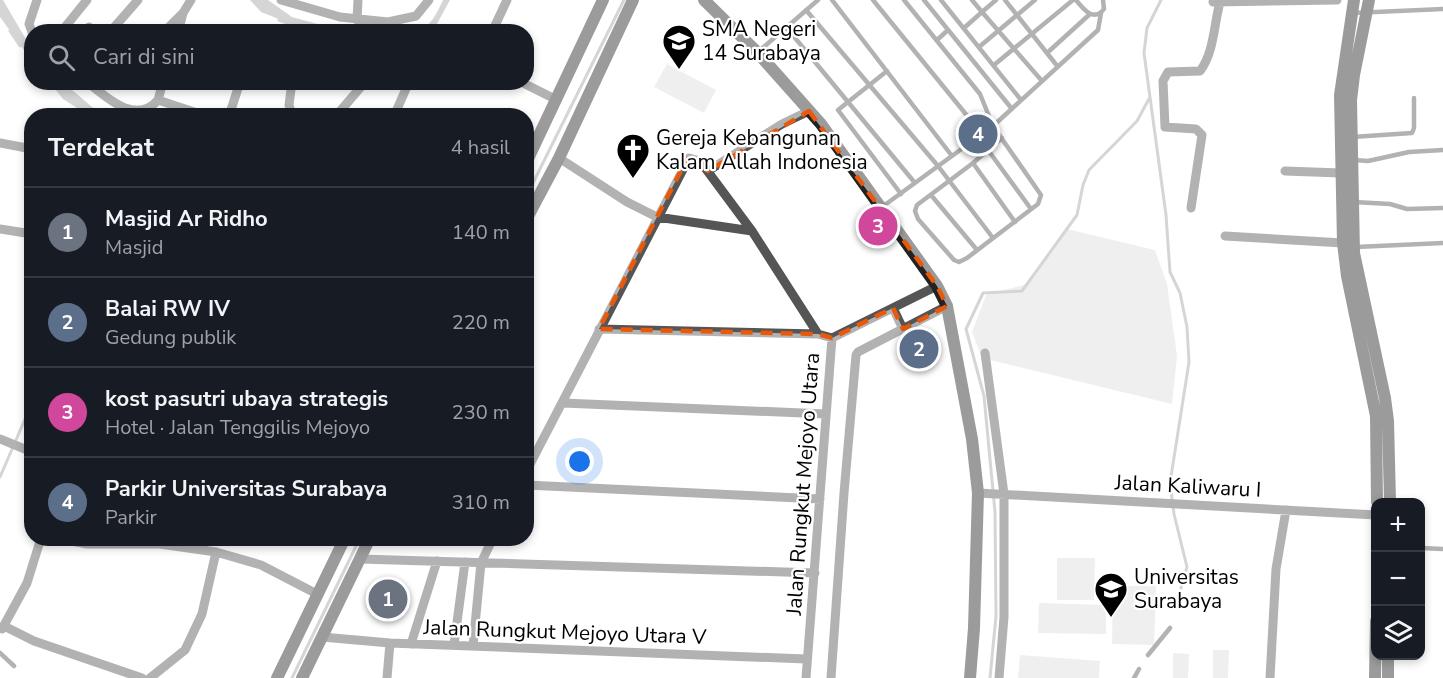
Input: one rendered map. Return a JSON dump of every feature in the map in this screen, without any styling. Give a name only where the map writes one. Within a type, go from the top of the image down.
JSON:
[{"type":"street","points":[[29,24],[35,2],[38,0]]},
{"type":"street","points":[[68,24],[87,0]]},
{"type":"street","points":[[117,24],[138,0]]},
{"type":"street","points":[[172,24],[191,0]]},
{"type":"street","points":[[281,0],[308,9],[357,20],[388,22],[406,20],[416,16],[429,0]]},
{"type":"street","points":[[357,20],[358,0]]},
{"type":"street","points":[[496,24],[507,0]]},
{"type":"street","points":[[534,145],[603,0]]},
{"type":"street","points":[[534,205],[559,158],[633,0]]},
{"type":"street","points":[[704,0],[757,52],[821,124],[937,285],[947,306],[981,493],[970,678]]},
{"type":"street","points":[[1191,208],[1202,135],[1196,129],[1165,127],[1163,81],[1168,72],[1200,71],[1204,66],[1211,45],[1216,2],[1338,0]]},
{"type":"street","points":[[1353,6],[1340,95],[1345,137],[1351,160],[1352,202],[1347,276],[1376,416],[1377,498]]},
{"type":"street","points":[[1368,6],[1354,75],[1341,173],[1348,245],[1380,372],[1388,421],[1390,498]]},
{"type":"street","points":[[180,24],[183,13]]},
{"type":"street","points":[[534,88],[555,99]]},
{"type":"street","points":[[97,90],[116,106],[123,108]]},
{"type":"street","points":[[146,108],[153,106],[158,100],[161,90]]},
{"type":"street","points":[[232,108],[237,90]]},
{"type":"street","points":[[290,108],[291,90]]},
{"type":"street","points":[[343,108],[358,90]]},
{"type":"street","points":[[400,108],[406,90]]},
{"type":"street","points":[[158,100],[182,108]]},
{"type":"street","points":[[708,171],[782,124],[809,111]]},
{"type":"street","points":[[0,143],[24,148]]},
{"type":"street","points":[[534,456],[687,159],[691,157],[700,161],[752,231],[819,334]]},
{"type":"street","points":[[559,158],[627,202],[657,217],[752,231]]},
{"type":"street","points":[[1285,171],[1341,173]]},
{"type":"street","points":[[0,230],[24,233]]},
{"type":"street","points":[[1225,236],[1348,245]]},
{"type":"street","name":"Jalan Rungkut Mejoyo Utara","points":[[806,678],[832,338],[937,285]]},
{"type":"street","name":"Jalan Rungkut Mejoyo Utara","points":[[831,678],[855,359],[858,352],[947,306]]},
{"type":"street","points":[[892,308],[903,329]]},
{"type":"street","points":[[599,329],[819,334],[832,338]]},
{"type":"street","points":[[985,353],[1001,494],[1004,617],[999,678]]},
{"type":"street","points":[[563,403],[826,414]]},
{"type":"street","points":[[0,439],[24,449]]},
{"type":"street","points":[[534,485],[820,499]]},
{"type":"street","name":"Jalan Kaliwaru I","points":[[981,493],[1371,515]]},
{"type":"street","points":[[1270,678],[1276,569],[1286,510]]},
{"type":"street","points":[[39,546],[27,583],[2,629],[142,678]]},
{"type":"street","points":[[174,546],[216,552],[261,565],[317,594]]},
{"type":"street","points":[[277,678],[341,546]]},
{"type":"street","points":[[302,678],[366,546]]},
{"type":"street","points":[[473,646],[481,563],[489,546]]},
{"type":"street","points":[[150,678],[185,650],[202,614],[216,552]]},
{"type":"street","points":[[360,559],[815,573]]},
{"type":"street","points":[[411,644],[437,561]]},
{"type":"street","points":[[454,645],[465,562]]},
{"type":"street","name":"Jalan Rungkut Mejoyo Utara V","points":[[322,637],[411,644],[806,659]]},
{"type":"street","points":[[387,678],[390,643]]},
{"type":"street","points":[[1375,660],[1375,678]]},
{"type":"street","points":[[1388,660],[1388,678]]},
{"type":"lane","points":[[757,52],[818,0]]},
{"type":"lane","points":[[832,0],[952,156]]},
{"type":"lane","points":[[873,0],[982,134]]},
{"type":"lane","points":[[904,0],[980,94],[993,126],[1002,138],[1041,195],[1038,204],[959,262],[954,260],[918,219],[915,211],[917,205],[1002,138]]},
{"type":"lane","points":[[924,0],[1012,109]]},
{"type":"lane","points":[[941,0],[1021,100]]},
{"type":"lane","points":[[972,0],[1042,81]]},
{"type":"lane","points":[[964,28],[996,0]]},
{"type":"lane","points":[[1005,0],[1058,67]]},
{"type":"lane","points":[[979,47],[1035,0]]},
{"type":"lane","points":[[993,66],[1075,0],[1090,14]]},
{"type":"lane","points":[[881,208],[993,126],[1098,30],[1104,9],[1103,0]]},
{"type":"lane","points":[[1353,6],[1443,9]]},
{"type":"lane","points":[[806,10],[938,166],[993,238]]},
{"type":"lane","points":[[1047,53],[1090,14],[1101,13]]},
{"type":"lane","points":[[786,27],[915,183]]},
{"type":"lane","points":[[937,40],[948,30]]},
{"type":"lane","points":[[887,71],[838,110],[901,194]]},
{"type":"lane","points":[[1345,137],[1412,133],[1414,98]]},
{"type":"lane","points":[[988,150],[1031,209]]},
{"type":"lane","points":[[1351,160],[1368,161],[1409,152],[1443,150]]},
{"type":"lane","points":[[973,163],[1015,222]]},
{"type":"lane","points":[[931,195],[977,250]]},
{"type":"lane","points":[[1352,202],[1390,204],[1407,209],[1443,208]]},
{"type":"lane","points":[[1348,245],[1443,243]]},
{"type":"lane","points":[[1425,548],[1443,549]]},
{"type":"lane","points":[[1148,655],[1170,628]]},
{"type":"lane","points":[[0,653],[14,666]]},
{"type":"lane","points":[[1134,678],[1139,669]]},
{"type":"highlighted area","points":[[809,111],[937,286],[947,306],[903,329],[893,308],[832,338],[818,334],[599,329],[687,159],[700,161],[708,171]]},
{"type":"shaded area","points":[[0,0],[3,0],[24,36],[24,50],[0,17]]},
{"type":"shaded area","points":[[250,0],[268,0],[292,17],[318,24],[291,24],[261,12]]},
{"type":"shaded area","points":[[443,0],[450,0],[437,24],[428,24]]},
{"type":"shaded area","points":[[667,64],[716,90],[704,113],[654,87]]},
{"type":"shaded area","points":[[56,90],[72,90],[94,108],[77,108],[63,99]]},
{"type":"shaded area","points":[[1067,229],[1155,250],[1167,284],[1177,356],[1172,404],[982,358],[972,332],[986,295],[1028,284]]},
{"type":"shaded area","points":[[1057,558],[1095,558],[1094,600],[1057,600]]},
{"type":"shaded area","points":[[1113,586],[1156,586],[1154,645],[1112,644]]},
{"type":"shaded area","points":[[1039,603],[1106,605],[1106,634],[1038,633]]},
{"type":"shaded area","points":[[1213,650],[1229,650],[1228,678],[1213,678]]},
{"type":"shaded area","points":[[1173,653],[1189,654],[1188,678],[1173,678]]},
{"type":"shaded area","points":[[1020,655],[1100,661],[1099,678],[1018,678]]},
{"type":"waterway","points":[[534,181],[624,0]]},
{"type":"waterway","points":[[1161,0],[1147,28],[1144,53],[1166,215],[1170,272],[1180,293],[1187,327],[1189,362],[1170,483],[1174,514],[1187,567],[1181,588]]},
{"type":"waterway","points":[[279,20],[290,24]]},
{"type":"waterway","points":[[10,31],[20,46]]},
{"type":"waterway","points":[[990,678],[996,616],[995,512],[984,396],[966,329],[983,293],[1022,291],[1077,215],[1083,185],[1089,170],[1137,121],[1150,97]]},
{"type":"waterway","points":[[0,477],[24,422]]},
{"type":"waterway","points":[[292,678],[356,546]]},
{"type":"place","name":"SMA Negeri 14 Surabaya","points":[[679,70]]},
{"type":"place","name":"Parkir Universitas Surabaya","points":[[978,134]]},
{"type":"place","name":"Gereja Kebangunan Kalam Allah Indonesia","points":[[633,179]]},
{"type":"place","name":"kost pasutri ubaya strategis","points":[[878,226]]},
{"type":"place","name":"Balai RW IV","points":[[919,349]]},
{"type":"place","name":"Masjid Ar Ridho","points":[[388,599]]},
{"type":"place","name":"Universitas Surabaya","points":[[1111,618]]}]
